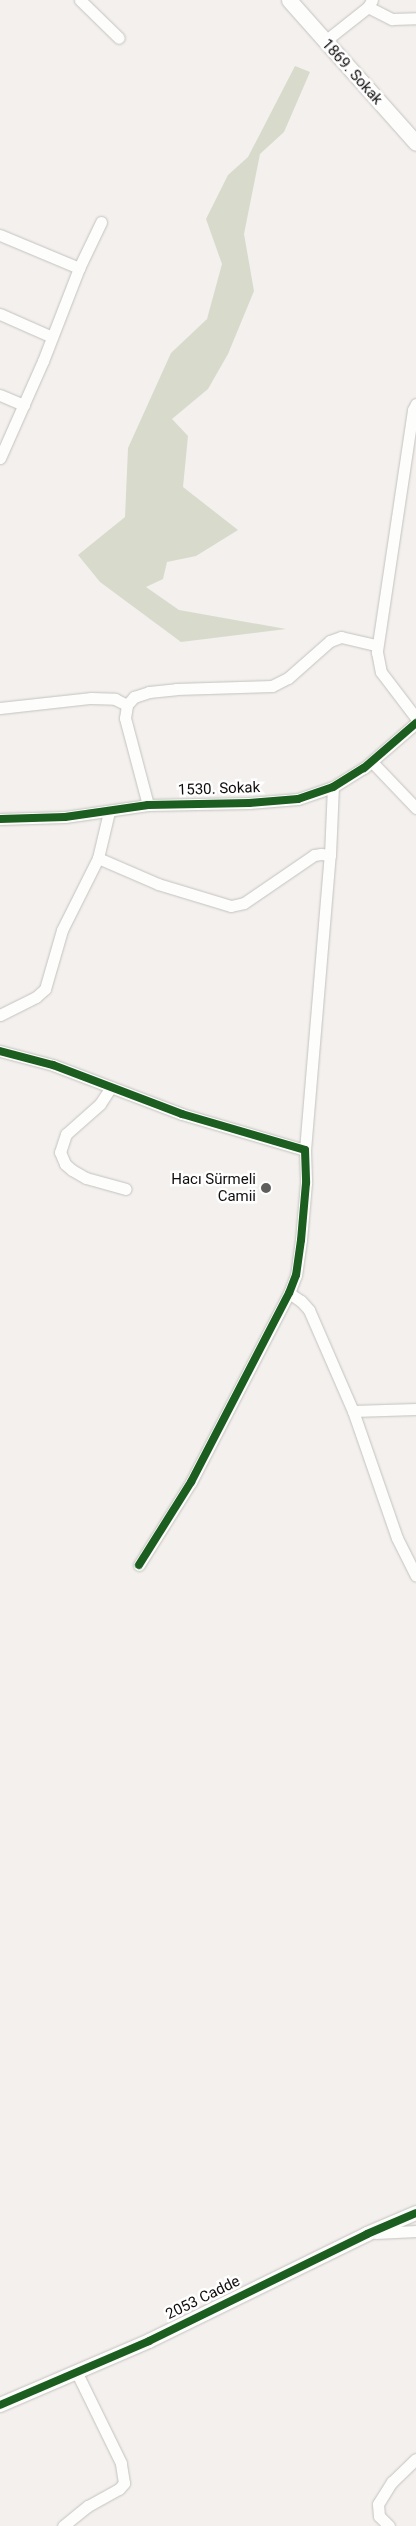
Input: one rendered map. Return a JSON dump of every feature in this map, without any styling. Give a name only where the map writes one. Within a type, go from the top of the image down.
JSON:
[{"type":"main road","name":"1869. Sokak","points":[[289,0],[416,143]]},
{"type":"street","points":[[80,0],[119,38]]},
{"type":"street","points":[[325,41],[370,4],[392,19],[416,18]]},
{"type":"street","points":[[0,458],[24,406],[79,268],[101,222]]},
{"type":"street","points":[[0,235],[79,268]]},
{"type":"street","points":[[0,314],[52,337]]},
{"type":"street","points":[[0,395],[24,406]]},
{"type":"street","points":[[416,404],[413,410],[377,645],[377,658],[382,672],[416,718]]},
{"type":"street","points":[[148,805],[125,718],[127,705],[134,697],[149,692],[272,686],[288,678],[330,641],[341,637],[377,645]]},
{"type":"street","points":[[0,708],[78,698],[110,698],[127,705]]},
{"type":"street","name":"1530. Sokak","points":[[0,820],[65,817],[148,805],[249,803],[298,799],[333,787],[372,762],[416,723]]},
{"type":"street","points":[[372,762],[416,808]]},
{"type":"street","points":[[139,1566],[191,1482],[290,1293],[296,1275],[306,1182],[305,1150],[330,855],[333,787]]},
{"type":"street","points":[[0,1015],[36,997],[44,989],[62,930],[98,858],[109,812]]},
{"type":"street","points":[[98,858],[158,884],[236,906],[244,903],[314,856],[321,854],[330,855]]},
{"type":"street","points":[[0,1051],[53,1064],[182,1114],[305,1150]]},
{"type":"street","points":[[111,1087],[100,1104],[66,1134],[60,1152],[65,1164],[86,1178],[126,1189]]},
{"type":"street","points":[[290,1293],[301,1301],[308,1310],[353,1411],[397,1538],[416,1576]]},
{"type":"street","points":[[353,1411],[416,1410]]},
{"type":"street","name":"2053 Cadde","points":[[0,2405],[149,2341],[367,2234],[416,2213]]},
{"type":"street","points":[[367,2234],[416,2231]]},
{"type":"street","points":[[63,2526],[88,2506],[119,2489],[124,2483],[120,2463],[76,2371]]},
{"type":"street","points":[[389,2526],[379,2516],[378,2504],[401,2472],[416,2459]]},
{"type":"green space","points":[[295,66],[310,72],[284,132],[260,154],[244,234],[254,291],[228,354],[208,389],[172,419],[188,436],[183,487],[238,530],[196,556],[167,562],[163,579],[146,587],[179,610],[286,629],[181,642],[100,582],[78,555],[125,517],[128,448],[171,353],[207,319],[222,264],[206,219],[228,175],[248,157]]},
{"type":"cycle path","points":[[0,819],[65,817],[148,805],[249,803],[298,799],[333,787],[364,768],[416,723]]},
{"type":"cycle path","points":[[0,1051],[53,1065],[182,1114],[305,1150],[306,1183],[301,1240],[296,1275],[289,1293],[191,1482],[139,1565]]},
{"type":"cycle path","points":[[0,2405],[149,2341],[367,2234],[416,2213]]},
{"type":"place","name":"Hacı Sürmeli Camii","points":[[266,1188]]}]
